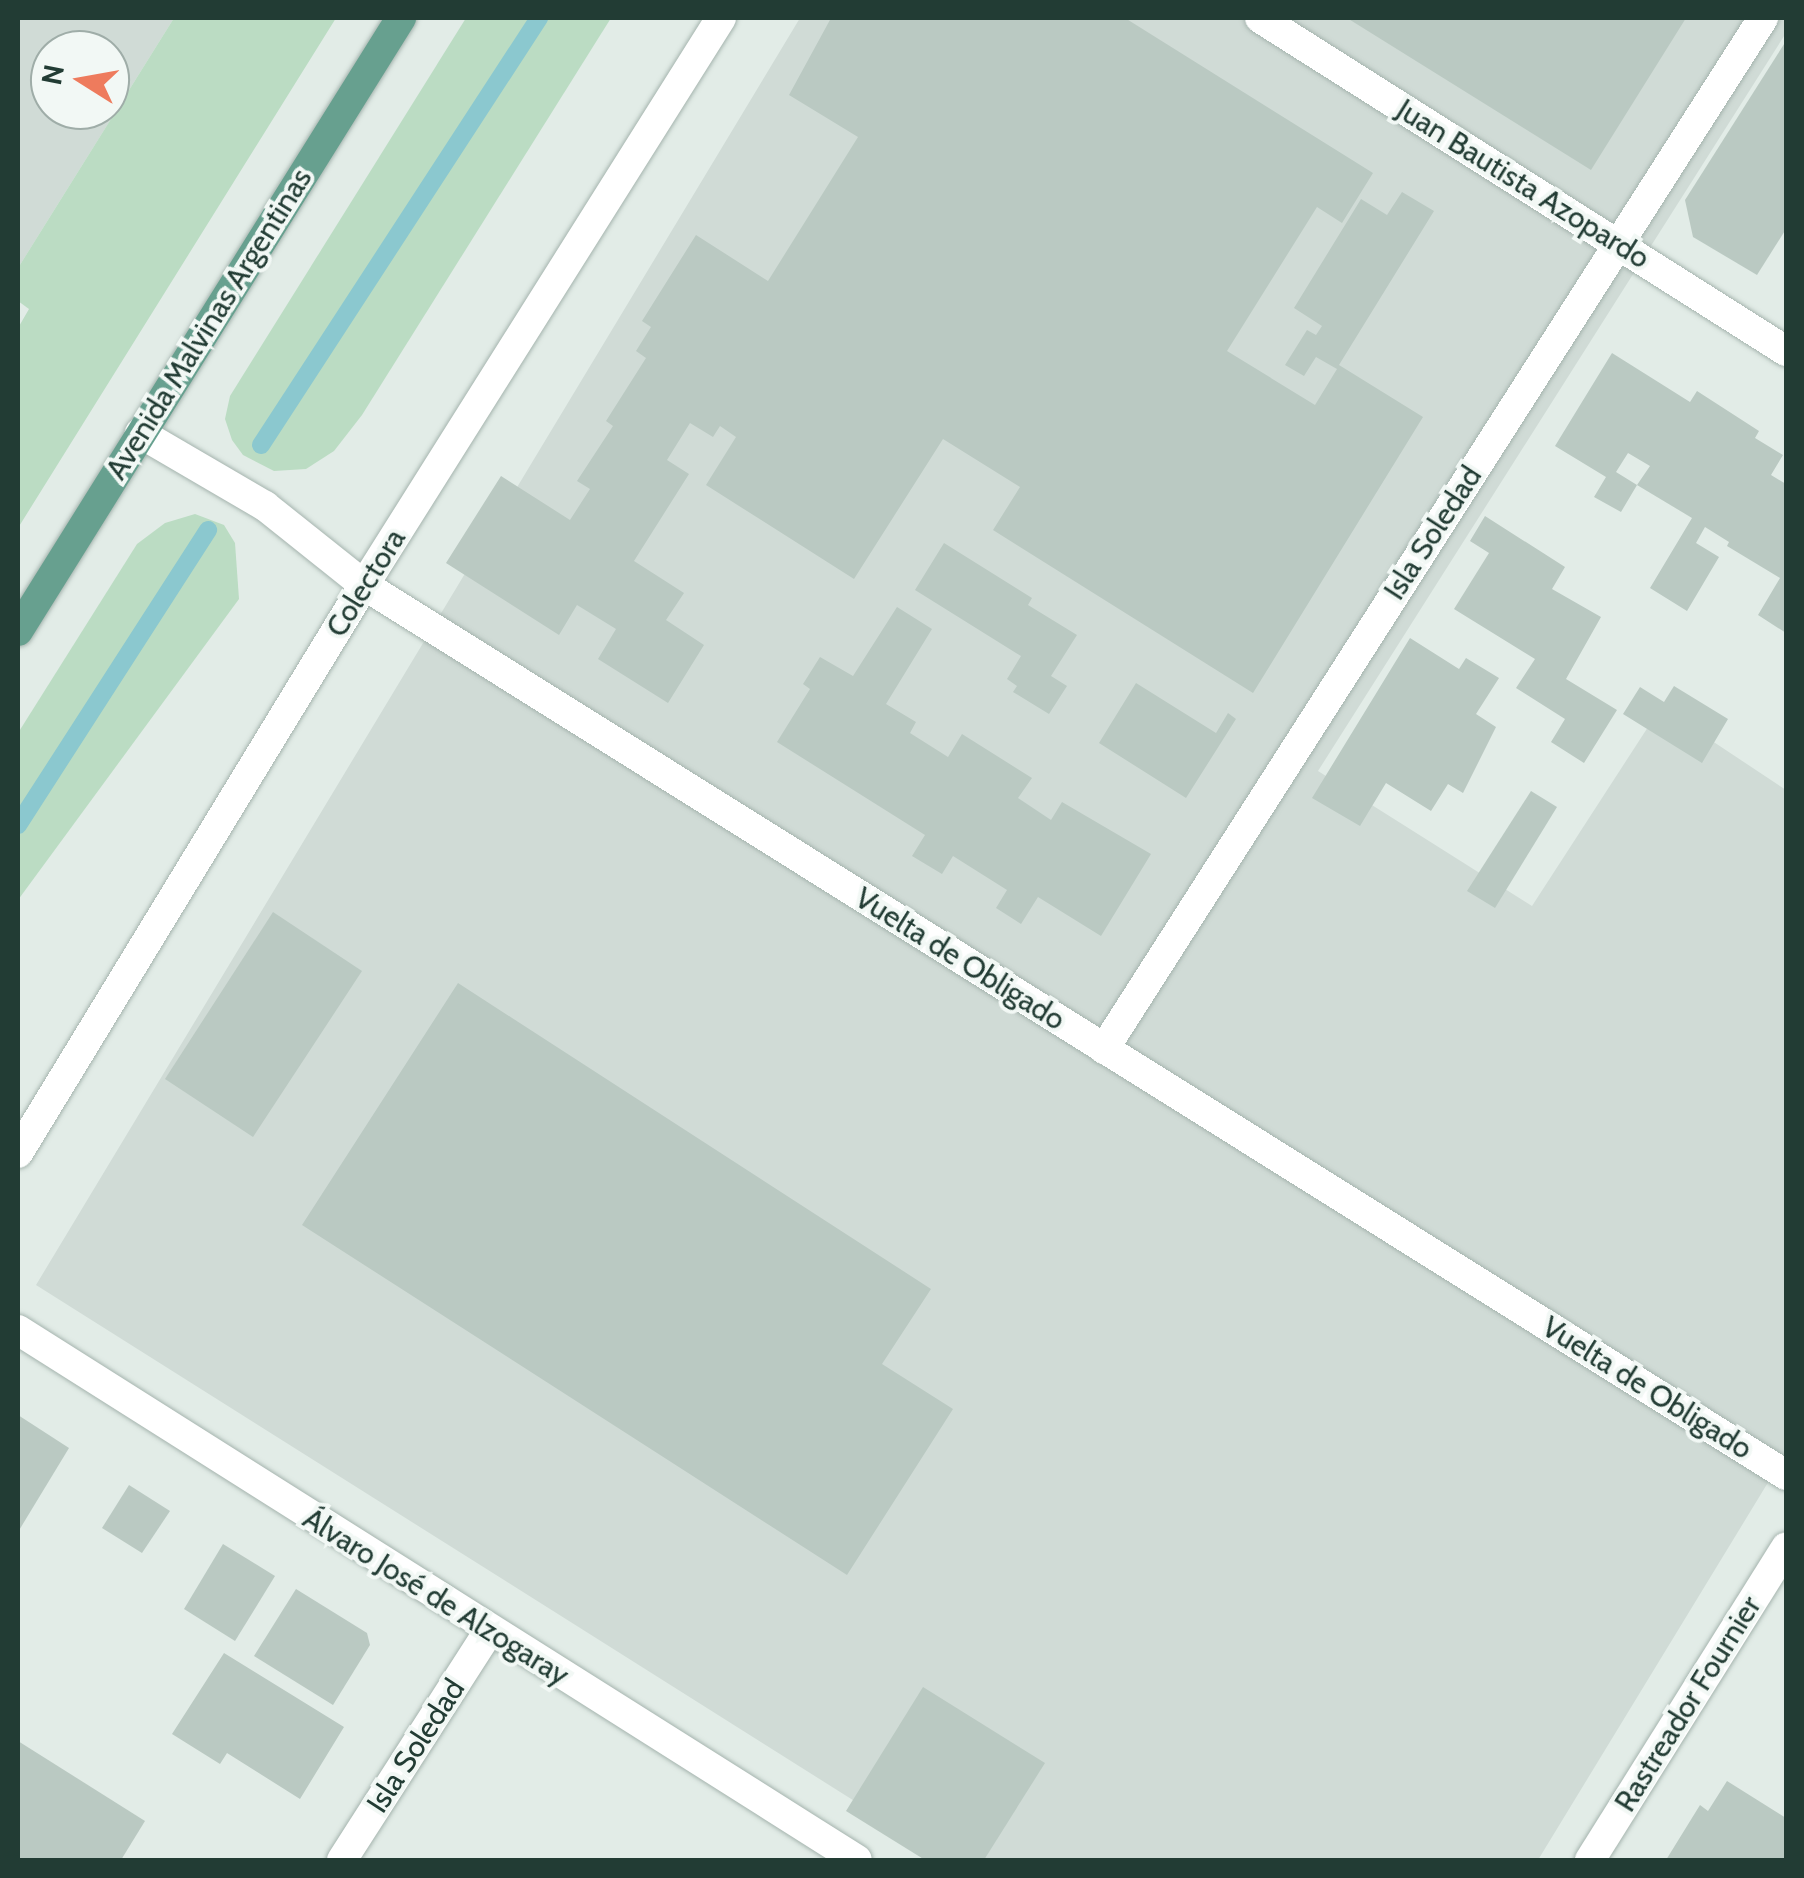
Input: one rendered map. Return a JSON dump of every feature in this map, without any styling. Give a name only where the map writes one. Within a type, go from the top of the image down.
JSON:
[{"type":"main road","name":"Avenida Malvinas Argentinas","points":[[18,630],[401,18]]},
{"type":"street","name":"Colectora","points":[[18,1153],[364,585],[721,18]]},
{"type":"street","name":"Juan Bautista Azopardo","points":[[1260,18],[1786,351]]},
{"type":"street","name":"Isla Soledad","points":[[1104,1050],[1763,18]]},
{"type":"street","name":"Vuelta de Obligado","points":[[140,433],[264,506],[364,585],[1786,1475]]},
{"type":"street","name":"Álvaro José de Alzogaray","points":[[18,1330],[857,1860]]},
{"type":"street","name":"Rastreador Fournier","points":[[1590,1860],[1786,1546]]},
{"type":"street","name":"Isla Soledad","points":[[342,1860],[489,1631]]},
{"type":"shaded area","points":[[18,18],[174,18],[130,89],[130,30],[30,30],[30,130],[104,130],[18,268]]},
{"type":"shaded area","points":[[800,18],[1786,18],[1786,33],[1318,771],[1532,906],[1661,707],[1786,790],[1786,1453],[1538,1860],[948,1860],[36,1285]]},
{"type":"green space","points":[[174,18],[336,18],[18,528],[18,328],[29,309],[18,301],[18,268],[104,130],[130,130],[130,89]]},
{"type":"green space","points":[[466,18],[611,18],[362,415],[334,451],[306,469],[274,471],[243,455],[232,440],[225,419],[230,396]]},
{"type":"green space","points":[[195,514],[224,525],[235,543],[239,599],[18,900],[18,733],[137,544],[165,523]]},
{"type":"building","points":[[831,18],[1125,18],[1373,173],[1342,223],[1317,207],[1227,351],[1315,405],[1337,369],[1316,357],[1304,376],[1285,365],[1307,330],[1316,335],[1322,326],[1294,308],[1361,199],[1387,215],[1402,192],[1434,211],[1339,365],[1423,417],[1253,693],[993,530],[1020,487],[943,439],[854,579],[706,485],[736,437],[720,426],[713,437],[690,423],[667,460],[689,474],[634,561],[684,593],[666,620],[704,645],[668,703],[598,659],[616,629],[577,605],[559,635],[446,563],[501,476],[570,520],[590,489],[577,481],[613,426],[606,421],[646,358],[636,351],[651,327],[642,321],[696,235],[768,281],[858,137],[789,95]]},
{"type":"building","points":[[1347,18],[1686,18],[1591,170]]},
{"type":"building","points":[[1786,41],[1786,229],[1757,275],[1693,237],[1685,200]]},
{"type":"building","points":[[1612,353],[1690,402],[1697,391],[1759,431],[1755,438],[1783,455],[1771,475],[1786,484],[1786,633],[1758,615],[1780,578],[1727,546],[1729,542],[1705,527],[1696,543],[1719,557],[1687,611],[1650,588],[1692,518],[1637,485],[1621,512],[1594,497],[1606,477],[1555,446]],"holes":[[[1628,453],[1650,466],[1637,485],[1616,472]]]},
{"type":"building","points":[[1485,516],[1565,567],[1552,589],[1601,617],[1566,679],[1617,710],[1584,763],[1551,742],[1565,719],[1516,688],[1535,659],[1454,609],[1489,553],[1470,541]]},
{"type":"building","points":[[944,543],[1032,598],[1028,605],[1077,635],[1051,676],[1067,686],[1049,714],[1013,692],[1017,686],[1007,679],[1021,656],[915,590]]},
{"type":"building","points":[[897,607],[932,629],[886,704],[916,722],[910,733],[948,757],[962,734],[1032,778],[1018,798],[1051,820],[1062,802],[1151,854],[1101,936],[1038,897],[1021,924],[996,908],[1007,890],[953,856],[942,874],[912,856],[925,835],[777,742],[810,689],[803,684],[820,657],[853,676]]},
{"type":"building","points":[[1410,638],[1459,669],[1466,658],[1499,678],[1476,714],[1496,727],[1463,793],[1448,784],[1431,811],[1386,783],[1360,826],[1312,798]]},
{"type":"building","points":[[1136,683],[1216,733],[1228,713],[1236,719],[1186,798],[1099,743]]},
{"type":"building","points":[[1674,686],[1728,719],[1702,763],[1623,714],[1640,687],[1664,702]]},
{"type":"building","points":[[1531,791],[1557,807],[1495,908],[1467,891]]},
{"type":"building","points":[[273,912],[362,971],[253,1137],[165,1079]]},
{"type":"building","points":[[458,983],[931,1289],[882,1364],[953,1409],[847,1575],[302,1225]]},
{"type":"building","points":[[18,1415],[69,1448],[18,1532]]},
{"type":"building","points":[[129,1485],[170,1511],[142,1553],[102,1528]]},
{"type":"building","points":[[223,1544],[275,1576],[235,1641],[184,1609]]},
{"type":"building","points":[[296,1589],[367,1633],[370,1645],[333,1705],[254,1656]]},
{"type":"building","points":[[224,1653],[344,1727],[300,1799],[227,1753],[220,1764],[172,1734]]},
{"type":"building","points":[[923,1687],[1045,1763],[984,1860],[925,1860],[846,1811]]},
{"type":"building","points":[[18,1741],[145,1821],[121,1860],[18,1860]]},
{"type":"building","points":[[1727,1781],[1786,1818],[1786,1860],[1666,1860],[1700,1805],[1708,1811]]},
{"type":"waterway","points":[[261,445],[539,18]]},
{"type":"waterway","points":[[18,825],[208,530]]}]
